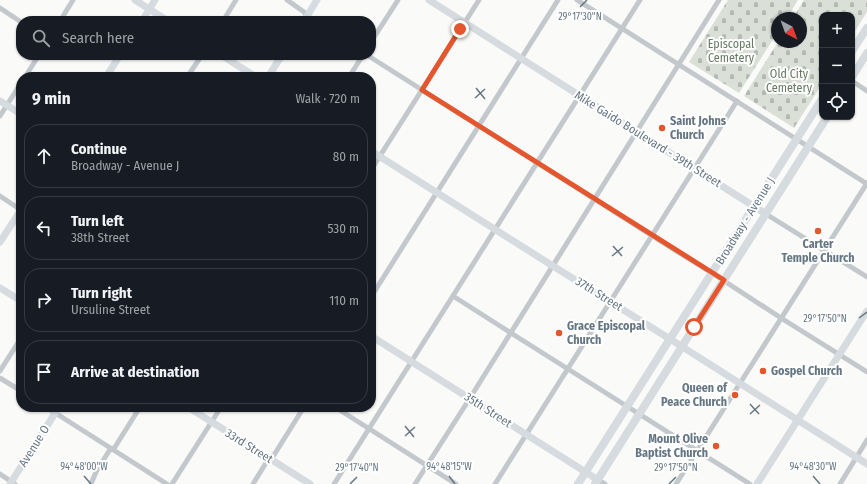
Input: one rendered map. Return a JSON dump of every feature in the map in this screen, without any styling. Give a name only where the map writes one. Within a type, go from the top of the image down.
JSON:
[{"type":"main road","points":[[135,0],[160,16]]},
{"type":"main road","points":[[145,16],[155,0]]},
{"type":"main road","points":[[307,16],[317,0]]},
{"type":"main road","name":"Mike Gaido Boulevard - 39th Street","points":[[429,0],[766,214]]},
{"type":"main road","points":[[854,48],[867,28]]},
{"type":"main road","points":[[855,72],[867,53]]},
{"type":"main road","points":[[109,72],[117,60]]},
{"type":"main road","points":[[229,60],[248,72]]},
{"type":"main road","points":[[271,72],[279,60]]},
{"type":"main road","points":[[0,100],[16,111]]},
{"type":"main road","name":"Broadway - Avenue J","points":[[578,484],[819,104]]},
{"type":"main road","name":"Broadway - Avenue J","points":[[599,482],[639,414],[825,120]]},
{"type":"main road","name":"37th Street","points":[[376,153],[867,464]]},
{"type":"main road","points":[[0,242],[16,218]]},
{"type":"main road","points":[[0,288],[16,298]]},
{"type":"main road","points":[[757,484],[867,311]]},
{"type":"main road","name":"35th Street","points":[[376,339],[586,472],[599,482]]},
{"type":"main road","name":"Avenue O","points":[[12,483],[56,412]]},
{"type":"main road","name":"33rd Street","points":[[196,412],[310,484]]},
{"type":"street","points":[[63,16],[73,0]]},
{"type":"street","points":[[226,16],[236,0]]},
{"type":"street","points":[[287,0],[304,12],[305,16]]},
{"type":"street","points":[[376,34],[398,0]]},
{"type":"street","points":[[376,162],[479,0]]},
{"type":"street","points":[[376,289],[558,0]]},
{"type":"street","points":[[577,0],[867,184],[676,484]]},
{"type":"street","points":[[334,484],[640,0]]},
{"type":"street","points":[[415,484],[719,0]]},
{"type":"street","points":[[0,8],[16,19]]},
{"type":"street","points":[[28,72],[36,60]]},
{"type":"street","points":[[190,72],[199,60]]},
{"type":"street","points":[[352,72],[360,60]]},
{"type":"street","points":[[375,60],[867,372]]},
{"type":"street","points":[[855,84],[867,91]]},
{"type":"street","points":[[0,116],[16,91]]},
{"type":"street","points":[[494,484],[737,101]]},
{"type":"street","points":[[0,196],[16,207]]},
{"type":"street","name":"Mike Gaido Boulevard - 39th Street","points":[[766,214],[867,277]]},
{"type":"street","points":[[453,296],[750,484]]},
{"type":"street","points":[[0,371],[16,346]]},
{"type":"street","points":[[0,378],[16,388]]},
{"type":"street","points":[[60,412],[112,449],[167,484]]},
{"type":"street","points":[[91,484],[96,472],[110,450],[115,447],[137,412]]},
{"type":"street","points":[[172,484],[218,412]]},
{"type":"street","points":[[253,484],[269,458],[274,455],[301,412]]},
{"type":"street","points":[[343,412],[456,484]]},
{"type":"street","points":[[840,484],[867,440]]},
{"type":"street","points":[[0,474],[12,483]]},
{"type":"green space","name":"Episcopal Cemetery","points":[[728,0],[798,0],[791,12],[771,12],[771,42],[739,93],[689,62]]},
{"type":"green space","name":"Old City Cemetery","points":[[804,0],[867,0],[867,12],[855,31],[855,12],[819,12],[819,89],[794,128],[744,96],[774,48],[807,48],[807,12],[797,12]]},
{"type":"place","name":"Saint Johns Church","points":[[662,128]]},
{"type":"place","name":"Carter Temple Church","points":[[818,231]]},
{"type":"place","name":"Grace Episcopal Church","points":[[559,333]]},
{"type":"place","name":"Gospel Church","points":[[763,371]]},
{"type":"place","name":"Queen of Peace Church","points":[[735,395]]},
{"type":"place","name":"Mount Olive Baptist Church","points":[[716,446]]},
{"type":"route","points":[[460,29],[422,90],[724,280],[694,327]]}]
